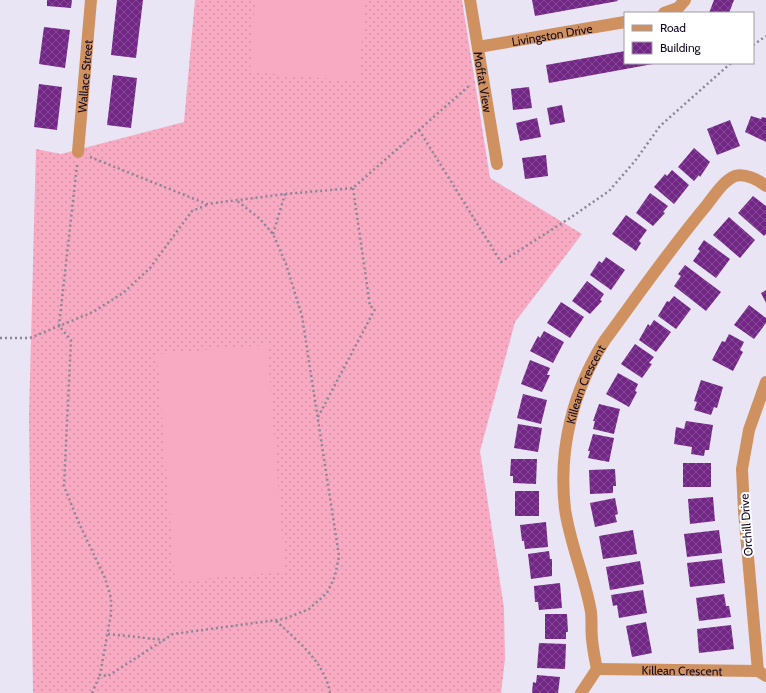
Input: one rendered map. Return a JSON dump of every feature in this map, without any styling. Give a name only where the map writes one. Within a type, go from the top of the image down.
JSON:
[{"type":"street","name":"Wallace Street","points":[[78,152],[91,0]]},
{"type":"street","name":"Moffat View","points":[[470,0],[497,164]]},
{"type":"street","points":[[667,12],[678,8],[685,0]]},
{"type":"street","name":"Livingston Drive","points":[[478,47],[624,22]]},
{"type":"street","name":"Killearn Crescent","points":[[597,670],[592,641],[591,613],[565,508],[564,473],[566,439],[573,407],[595,356],[605,340],[688,228],[727,180],[737,176],[748,177],[758,179],[766,186]]},
{"type":"street","name":"Orchill Drive","points":[[762,674],[744,511],[742,469],[749,430],[766,382]]},
{"type":"street","points":[[581,693],[597,670]]},
{"type":"street","name":"Killean Crescent","points":[[597,670],[762,674]]},
{"type":"path","points":[[754,45],[766,36]]},
{"type":"path","points":[[419,130],[501,262],[609,191],[660,126],[730,64]]},
{"type":"path","points":[[0,338],[30,338],[93,312],[123,293],[150,268],[192,211],[207,204],[285,194],[352,188],[482,74]]},
{"type":"path","points":[[92,693],[100,675],[108,634],[110,598],[105,578],[78,521],[64,486],[71,340],[59,326],[78,152],[207,204]]},
{"type":"path","points":[[318,418],[375,309],[370,306],[352,188]]},
{"type":"path","points":[[273,234],[285,194]]},
{"type":"path","points":[[100,675],[108,676],[166,640],[173,634],[284,619],[309,609],[328,593],[337,569],[340,556],[302,316],[286,264],[273,234],[260,219],[236,200]]},
{"type":"path","points":[[276,620],[307,650],[328,681],[330,693]]},
{"type":"path","points":[[108,634],[166,640]]},
{"type":"shaded area","points":[[195,0],[462,0],[490,178],[582,234],[515,322],[480,451],[504,608],[505,659],[501,693],[33,693],[29,416],[36,149],[61,154],[184,122]]},
{"type":"shaded area","points":[[255,0],[365,0],[359,81],[250,72]]},
{"type":"shaded area","points":[[267,345],[285,572],[175,581],[157,354]]},
{"type":"building","points":[[47,0],[72,0],[71,8],[47,6]]},
{"type":"building","points":[[117,0],[143,0],[136,58],[111,55]]},
{"type":"building","points":[[532,0],[617,0],[618,1],[535,16]]},
{"type":"building","points":[[714,0],[734,0],[729,12],[709,12]]},
{"type":"building","points":[[44,27],[70,30],[65,68],[39,64]]},
{"type":"building","points":[[624,51],[624,64],[653,64],[549,83],[546,65]]},
{"type":"building","points":[[113,75],[137,78],[131,128],[107,125]]},
{"type":"building","points":[[39,84],[62,87],[57,130],[34,127]]},
{"type":"building","points":[[529,87],[532,108],[513,110],[511,89]]},
{"type":"building","points":[[562,105],[565,122],[550,125],[547,108]]},
{"type":"building","points":[[751,116],[761,119],[762,117],[766,118],[766,142],[745,132]]},
{"type":"building","points":[[537,118],[541,137],[520,141],[516,123]]},
{"type":"building","points":[[730,120],[740,146],[717,155],[707,129]]},
{"type":"building","points":[[694,148],[710,162],[700,177],[699,175],[694,181],[678,167]]},
{"type":"building","points":[[546,155],[548,176],[525,179],[522,158]]},
{"type":"building","points":[[672,170],[689,185],[674,204],[654,187],[665,174],[667,176]]},
{"type":"building","points":[[650,193],[668,206],[663,212],[665,213],[653,226],[636,213]]},
{"type":"building","points":[[753,196],[766,206],[766,234],[764,236],[738,213]]},
{"type":"building","points":[[626,215],[647,230],[639,241],[641,243],[636,251],[612,234]]},
{"type":"building","points":[[729,217],[755,240],[740,258],[713,235]]},
{"type":"building","points":[[704,240],[730,259],[716,278],[693,261],[700,251],[698,249]]},
{"type":"building","points":[[606,257],[625,270],[611,290],[590,275],[599,261],[602,263]]},
{"type":"building","points":[[685,265],[721,292],[706,311],[674,286],[681,276],[678,274]]},
{"type":"building","points":[[587,281],[604,294],[600,300],[602,301],[590,314],[572,301]]},
{"type":"building","points":[[766,290],[766,303],[761,293]]},
{"type":"building","points":[[674,296],[691,309],[676,329],[658,316],[667,301],[669,302]]},
{"type":"building","points":[[561,302],[584,317],[570,338],[547,323]]},
{"type":"building","points":[[749,305],[766,318],[766,323],[754,339],[734,325]]},
{"type":"building","points":[[654,320],[671,332],[656,352],[639,340],[648,324],[650,326]]},
{"type":"building","points":[[544,331],[564,342],[553,363],[530,351],[538,336],[540,338]]},
{"type":"building","points":[[729,334],[744,342],[740,350],[743,352],[733,371],[712,360],[722,341],[725,342]]},
{"type":"building","points":[[635,344],[654,357],[649,363],[652,364],[642,378],[621,364]]},
{"type":"building","points":[[530,360],[550,368],[547,375],[550,375],[542,392],[521,384]]},
{"type":"building","points":[[618,373],[638,384],[635,391],[637,392],[629,407],[606,394]]},
{"type":"building","points":[[701,380],[723,387],[717,408],[714,407],[711,415],[694,410],[697,402],[694,401]]},
{"type":"building","points":[[523,394],[547,400],[541,424],[517,418]]},
{"type":"building","points":[[599,404],[620,409],[614,434],[593,429],[595,421],[593,421]]},
{"type":"building","points":[[686,421],[713,425],[709,450],[705,450],[704,456],[691,454],[692,447],[674,444],[676,427],[684,429]]},
{"type":"building","points":[[518,424],[542,428],[538,452],[514,448]]},
{"type":"building","points":[[593,434],[614,438],[609,462],[588,458],[590,451],[588,451]]},
{"type":"building","points":[[511,459],[537,459],[536,484],[513,483],[513,476],[510,476]]},
{"type":"building","points":[[683,463],[711,463],[711,487],[683,487]]},
{"type":"building","points":[[615,469],[616,486],[613,486],[613,493],[590,494],[589,470]]},
{"type":"building","points":[[515,491],[539,491],[539,516],[515,516]]},
{"type":"building","points":[[713,497],[715,521],[690,524],[688,499]]},
{"type":"building","points":[[615,498],[618,514],[615,515],[617,522],[595,527],[590,503]]},
{"type":"building","points":[[546,522],[548,547],[525,549],[524,541],[522,541],[520,525]]},
{"type":"building","points":[[633,530],[637,554],[603,559],[599,536]]},
{"type":"building","points":[[719,530],[722,553],[687,557],[684,534]]},
{"type":"building","points":[[549,551],[550,559],[552,559],[552,576],[531,579],[528,554]]},
{"type":"building","points":[[722,559],[725,583],[690,587],[687,563]]},
{"type":"building","points":[[640,561],[644,584],[610,590],[606,567]]},
{"type":"building","points":[[560,583],[562,608],[539,610],[538,602],[535,602],[534,586]]},
{"type":"building","points":[[643,590],[647,613],[619,618],[617,605],[613,606],[611,595]]},
{"type":"building","points":[[724,594],[726,606],[729,606],[731,617],[699,621],[696,598]]},
{"type":"building","points":[[545,614],[567,614],[568,632],[566,632],[566,639],[545,639]]},
{"type":"building","points":[[646,622],[652,653],[632,657],[626,626]]},
{"type":"building","points":[[731,625],[734,649],[699,653],[697,629]]},
{"type":"building","points":[[539,643],[566,644],[565,669],[537,668]]},
{"type":"building","points":[[537,675],[560,677],[558,693],[532,693],[533,682],[536,683]]}]
